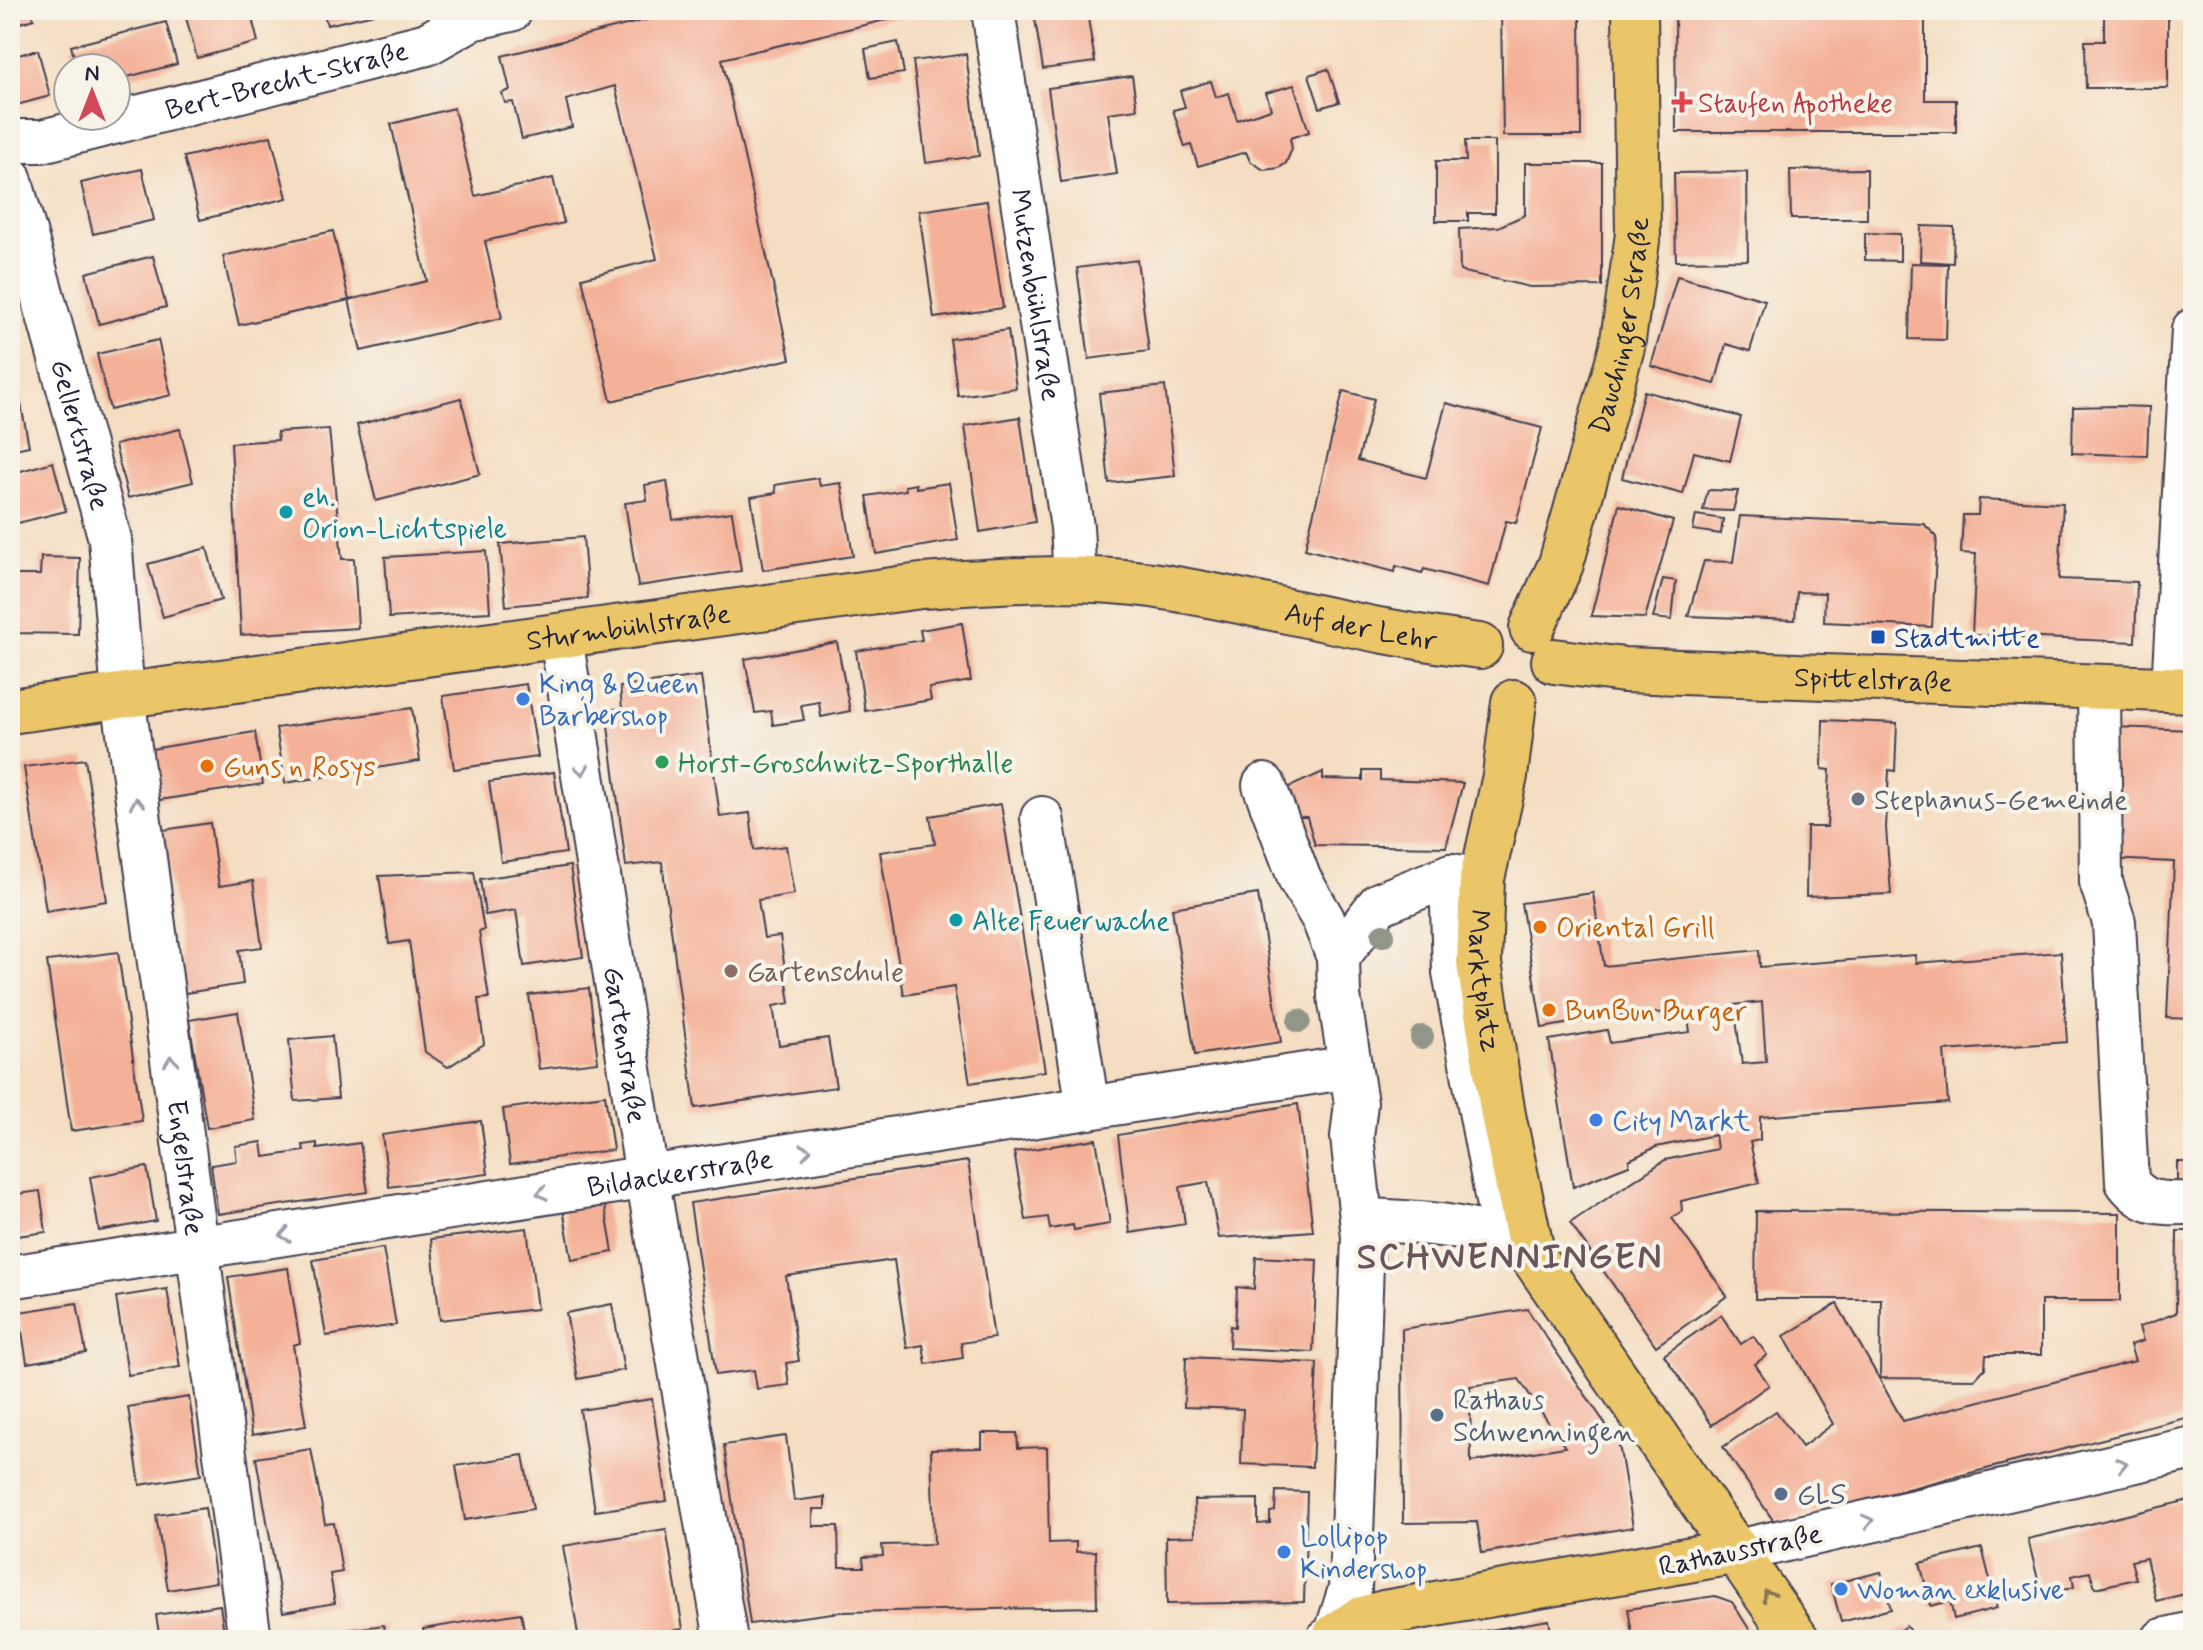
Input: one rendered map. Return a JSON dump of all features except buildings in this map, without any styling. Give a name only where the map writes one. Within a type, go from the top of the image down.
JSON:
[{"type":"main road","name":"Dauchinger Straße","points":[[1543,644],[1561,564],[1622,347],[1638,234],[1635,10]]},
{"type":"main road","name":"Sturmbühlstraße","points":[[10,710],[561,638],[921,586],[1075,579],[1149,585],[1245,602]]},
{"type":"main road","name":"Auf der Lehr","points":[[1245,602],[1408,637],[1480,646]]},
{"type":"main road","points":[[1507,625],[1543,644],[1549,683],[1541,692],[1531,699],[1514,702],[1493,696],[1484,687],[1475,662],[1480,646],[1494,630],[1507,625]]},
{"type":"main road","name":"Spittelstraße","points":[[1543,644],[1624,670],[2183,690]]},
{"type":"main road","name":"Marktplatz","points":[[1514,702],[1505,776],[1466,877],[1503,1115],[1518,1247]]},
{"type":"main road","points":[[1518,1247],[1738,1551],[1797,1640]]},
{"type":"main road","name":"Rathausstraße","points":[[1343,1635],[1738,1551]]},
{"type":"street","name":"Bert-Brecht-Straße","points":[[10,141],[42,141],[423,27],[511,10]]},
{"type":"street","name":"Mutzenbühlstraße","points":[[993,10],[1072,527],[1075,579]]},
{"type":"street","name":"Gellertstraße","points":[[10,178],[110,539],[123,695]]},
{"type":"street","points":[[2183,690],[2193,330]]},
{"type":"street","name":"Gartenstraße","points":[[561,638],[647,1176],[726,1640]]},
{"type":"street","points":[[2099,688],[2101,882],[2114,922],[2127,1182],[2138,1197],[2155,1203],[2193,1203]]},
{"type":"street","name":"Engelstraße","points":[[123,695],[250,1640]]},
{"type":"street","points":[[1264,785],[1300,880],[1323,919],[1338,957],[1339,996],[1356,1103],[1352,1137],[1362,1220],[1350,1589],[1343,1635]]},
{"type":"street","points":[[1042,818],[1088,1108]]},
{"type":"street","points":[[1338,957],[1379,904],[1466,877]]},
{"type":"street","name":"Bildackerstraße","points":[[10,1277],[1350,1067]]},
{"type":"street","points":[[1362,1220],[1408,1221],[1518,1247]]},
{"type":"street","name":"Rathausstraße","points":[[1738,1551],[2193,1448]]},
{"type":"street","points":[[2163,1640],[2193,1633]]},
{"type":"place","name":"Staufen Apotheke","points":[[1682,102]]},
{"type":"place","name":"eh. Orion-Lichtspiele","points":[[286,512]]},
{"type":"place","name":"Stadtmitte","points":[[1878,637]]},
{"type":"place","name":"King & Queen Barbershop","points":[[523,699]]},
{"type":"place","name":"Horst-Groschwitz-Sporthalle","points":[[662,762]]},
{"type":"place","name":"Guns n Rosys","points":[[207,766]]},
{"type":"place","name":"Stephanus-Gemeinde","points":[[1858,799]]},
{"type":"place","name":"Alte Feuerwache","points":[[956,920]]},
{"type":"place","name":"Oriental Grill","points":[[1540,927]]},
{"type":"place","name":"Gartenschule","points":[[731,971]]},
{"type":"place","name":"BunBun Burger","points":[[1549,1010]]},
{"type":"place","name":"City Markt","points":[[1596,1120]]},
{"type":"place","name":"Rathaus Schwenningen","points":[[1437,1415]]},
{"type":"place","name":"GLS","points":[[1781,1494]]},
{"type":"place","name":"Lollipop Kindershop","points":[[1284,1552]]},
{"type":"place","name":"Woman exklusive","points":[[1841,1589]]},
{"type":"district","name":"SCHWENNINGEN","points":[[1510,1255]]}]
